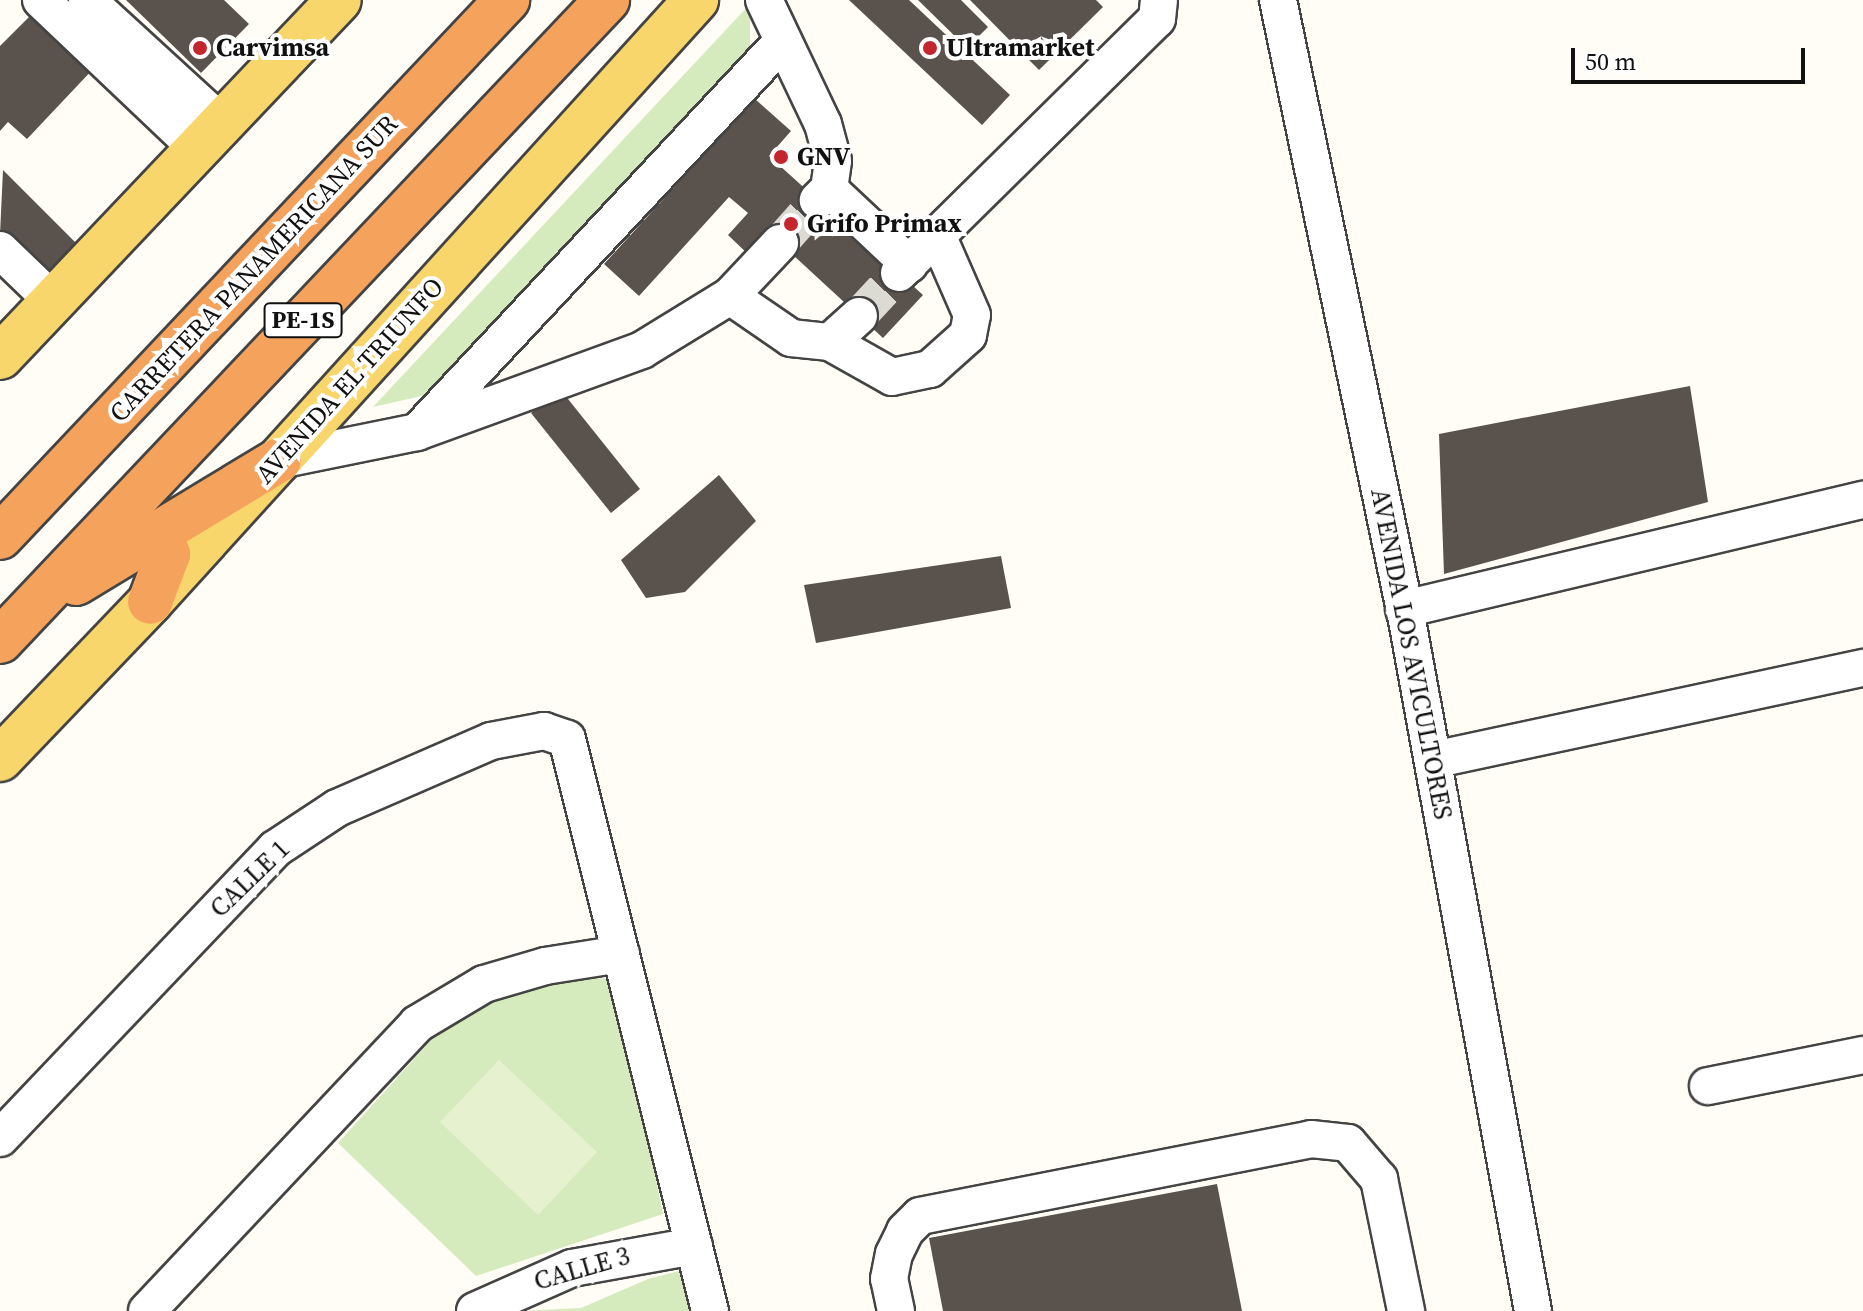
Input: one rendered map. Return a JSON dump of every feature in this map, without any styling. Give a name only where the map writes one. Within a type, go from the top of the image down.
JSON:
[{"type":"highway","name":"CARRETERA PANAMERICANA SUR","points":[[0,537],[507,0]]},
{"type":"highway","name":"PE-1S","points":[[13,627],[607,0]]},
{"type":"highway","points":[[13,627],[279,460]]},
{"type":"highway","points":[[146,541],[162,544],[168,554],[150,602]]},
{"type":"main road","points":[[0,357],[208,134],[339,0]]},
{"type":"main road","name":"AVENIDA EL TRIUNFO","points":[[0,759],[150,602],[696,0]]},
{"type":"street","points":[[41,0],[208,134]]},
{"type":"street","points":[[87,0],[208,134]]},
{"type":"street","points":[[764,0],[823,124],[833,161],[824,194],[904,268],[1157,19],[1159,0]]},
{"type":"street","name":"AVENIDA LOS AVICULTORES","points":[[1278,0],[1404,609],[1533,1311]]},
{"type":"street","points":[[417,432],[782,42]]},
{"type":"street","points":[[730,296],[791,338],[830,342],[892,377],[930,369],[968,335],[972,315],[938,237]]},
{"type":"street","points":[[279,460],[417,432],[642,350],[730,296],[780,243]]},
{"type":"street","points":[[0,250],[45,309]]},
{"type":"street","points":[[0,281],[45,309]]},
{"type":"street","points":[[830,342],[859,316]]},
{"type":"street","points":[[1404,609],[1863,500]]},
{"type":"street","points":[[1433,760],[1863,668]]},
{"type":"street","name":"CALLE 1","points":[[0,1138],[275,849],[337,808],[491,741],[544,731],[567,739],[621,954]]},
{"type":"street","points":[[147,1311],[417,1024],[484,984],[545,966],[621,954],[710,1311]]},
{"type":"street","points":[[1708,1086],[1863,1055]]},
{"type":"street","points":[[896,1311],[889,1279],[894,1254],[905,1231],[920,1216],[1311,1139],[1348,1143],[1379,1179],[1406,1311]]},
{"type":"street","name":"CALLE 3","points":[[475,1311],[572,1268],[694,1246]]},
{"type":"green space","points":[[750,4],[750,49],[426,395],[373,407]]},
{"type":"green space","points":[[547,976],[616,979],[663,1214],[476,1276],[338,1143],[434,1037],[492,998]]},
{"type":"green space","points":[[499,1060],[597,1152],[538,1215],[440,1122]]},
{"type":"green space","points":[[683,1270],[693,1311],[522,1311],[581,1308],[648,1279]]},
{"type":"building","name":"Carvimsa","points":[[126,0],[224,0],[249,24],[201,73]]},
{"type":"building","name":"Ultramarket","points":[[849,0],[909,0],[1010,95],[982,125]]},
{"type":"building","points":[[918,0],[961,0],[988,27],[967,48]]},
{"type":"building","points":[[970,0],[1096,0],[1103,7],[1039,70]]},
{"type":"building","points":[[35,11],[95,67],[27,139],[8,122],[0,131],[0,46]]},
{"type":"building","name":"Grifo Primax","points":[[755,99],[791,131],[769,156],[923,295],[883,338],[780,243],[751,257],[728,235],[748,213],[729,197],[639,296],[604,264]]},
{"type":"building","points":[[3,170],[79,246],[46,279],[0,234]]},
{"type":"building","points":[[1690,386],[1708,502],[1444,574],[1439,434]]},
{"type":"building","points":[[560,389],[640,489],[611,513],[531,413]]},
{"type":"building","points":[[719,475],[756,521],[685,592],[646,598],[621,560]]},
{"type":"building","points":[[1001,556],[1011,608],[816,643],[804,585]]},
{"type":"building","points":[[1217,1184],[1242,1311],[943,1311],[929,1238]]},
{"type":"tunnel","points":[[780,243],[818,200]]},
{"type":"tunnel","points":[[859,316],[899,273]]},
{"type":"place","name":"Carvimsa","points":[[200,48]]},
{"type":"place","name":"Ultramarket","points":[[930,48]]},
{"type":"place","name":"GNV","points":[[781,157]]},
{"type":"place","name":"Grifo Primax","points":[[791,224]]}]
